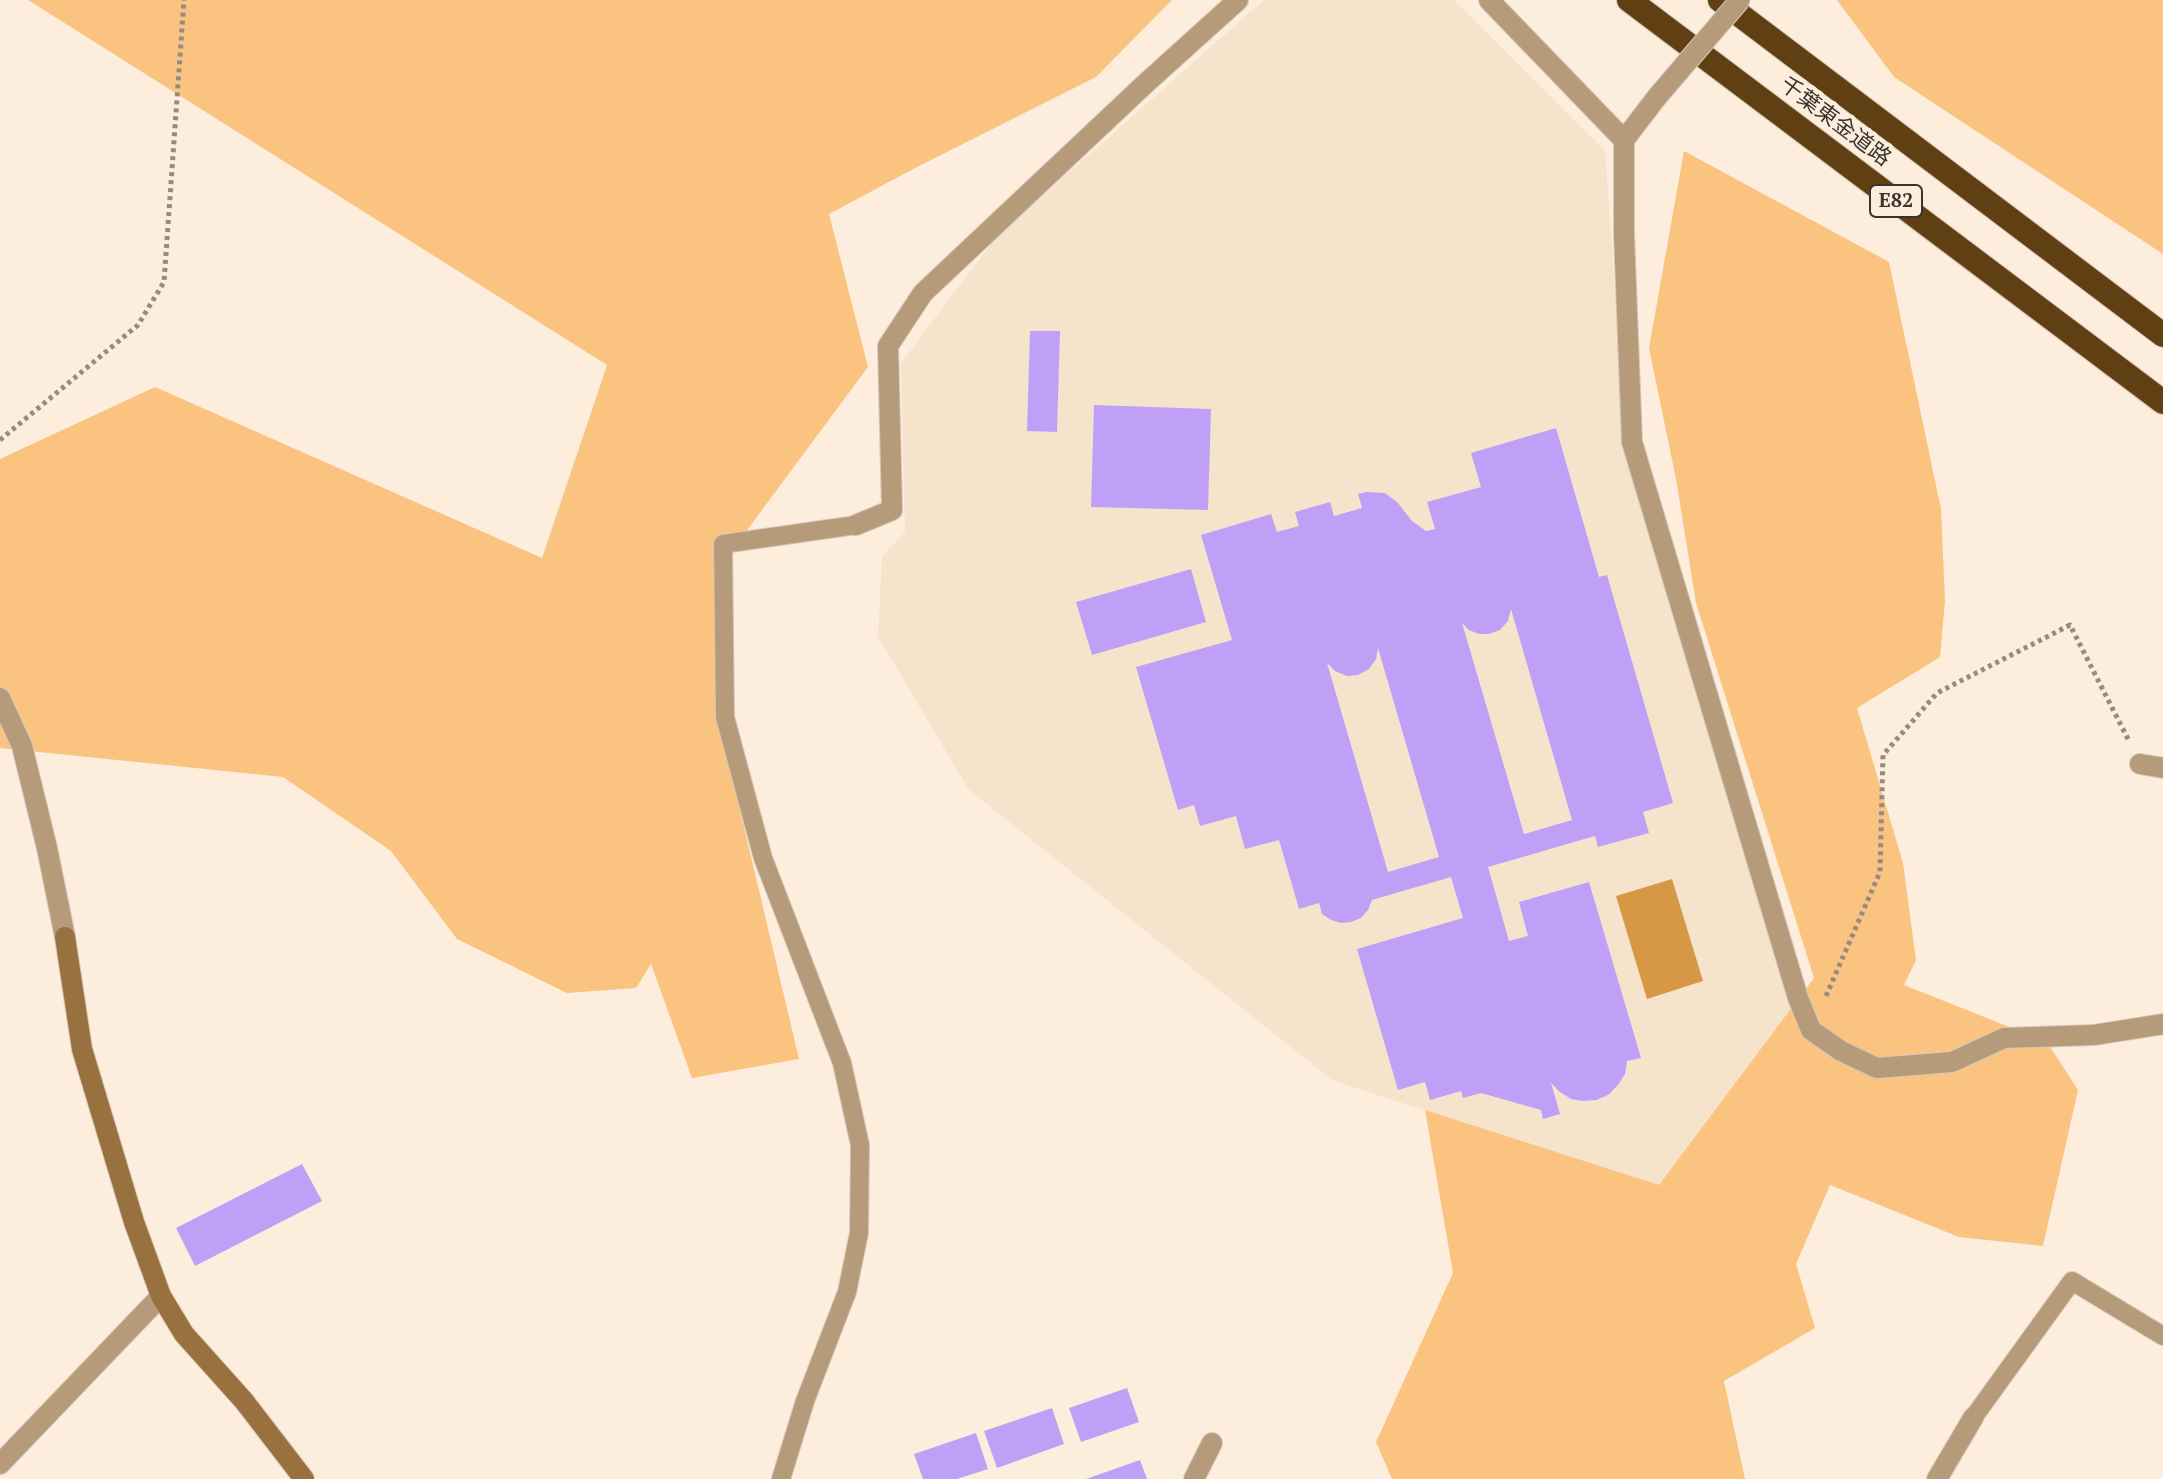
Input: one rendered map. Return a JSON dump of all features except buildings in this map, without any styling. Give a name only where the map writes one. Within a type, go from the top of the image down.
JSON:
[{"type":"highway","name":"千葉東金道路","points":[[1629,0],[2163,402]]},
{"type":"highway","name":"千葉東金道路","points":[[1720,0],[2163,335]]},
{"type":"street","points":[[856,525],[892,510],[888,346],[923,293],[1238,0]]},
{"type":"street","points":[[1489,0],[1624,140]]},
{"type":"street","points":[[1740,0],[1624,140],[1624,234],[1632,442],[1798,998],[1811,1030],[1841,1051],[1877,1068],[1952,1062],[2004,1038],[2094,1035],[2163,1024]]},
{"type":"street","points":[[0,698],[22,746],[47,848],[65,937],[82,1049],[134,1222],[161,1296],[184,1334],[244,1401],[304,1479]]},
{"type":"street","points":[[2140,764],[2163,768]]},
{"type":"street","points":[[0,1464],[161,1296]]},
{"type":"street","points":[[1937,1479],[1973,1418]]},
{"type":"street","points":[[1194,1479],[1212,1443]]},
{"type":"lane","points":[[781,1479],[805,1401],[847,1292],[859,1233],[860,1145],[842,1063],[763,858],[725,717],[723,544],[856,525]]},
{"type":"lane","points":[[1973,1418],[2072,1281],[2163,1336]]},
{"type":"path","points":[[0,440],[138,325],[164,282],[184,0]]},
{"type":"path","points":[[1811,1030],[1880,872],[1883,755],[1937,693],[2070,625],[2140,764]]},
{"type":"shaded area","points":[[28,0],[1172,0],[1096,77],[829,214],[868,367],[716,572],[716,709],[799,1059],[692,1078],[651,964],[636,988],[567,993],[457,939],[391,851],[283,777],[0,748],[0,459],[155,387],[542,558],[607,365]]},
{"type":"shaded area","points":[[1264,0],[1454,0],[1605,150],[1626,448],[1791,1011],[1660,1187],[1332,1080],[969,790],[878,637],[882,556],[905,532],[901,363],[997,236]]},
{"type":"shaded area","points":[[1837,0],[2163,0],[2163,254],[1894,77]]},
{"type":"shaded area","points":[[1684,151],[1889,262],[1941,509],[1945,601],[1940,657],[1857,708],[1903,863],[1916,960],[1904,985],[2047,1042],[2078,1090],[2043,1246],[1959,1237],[1830,1185],[1796,1264],[1815,1328],[1724,1381],[1745,1479],[1392,1479],[1376,1442],[1453,1273],[1425,1110],[1659,1185],[1814,978],[1696,603],[1676,479],[1649,348]]},
{"type":"shaded area","points":[[1672,879],[1703,981],[1647,999],[1616,896]]}]
